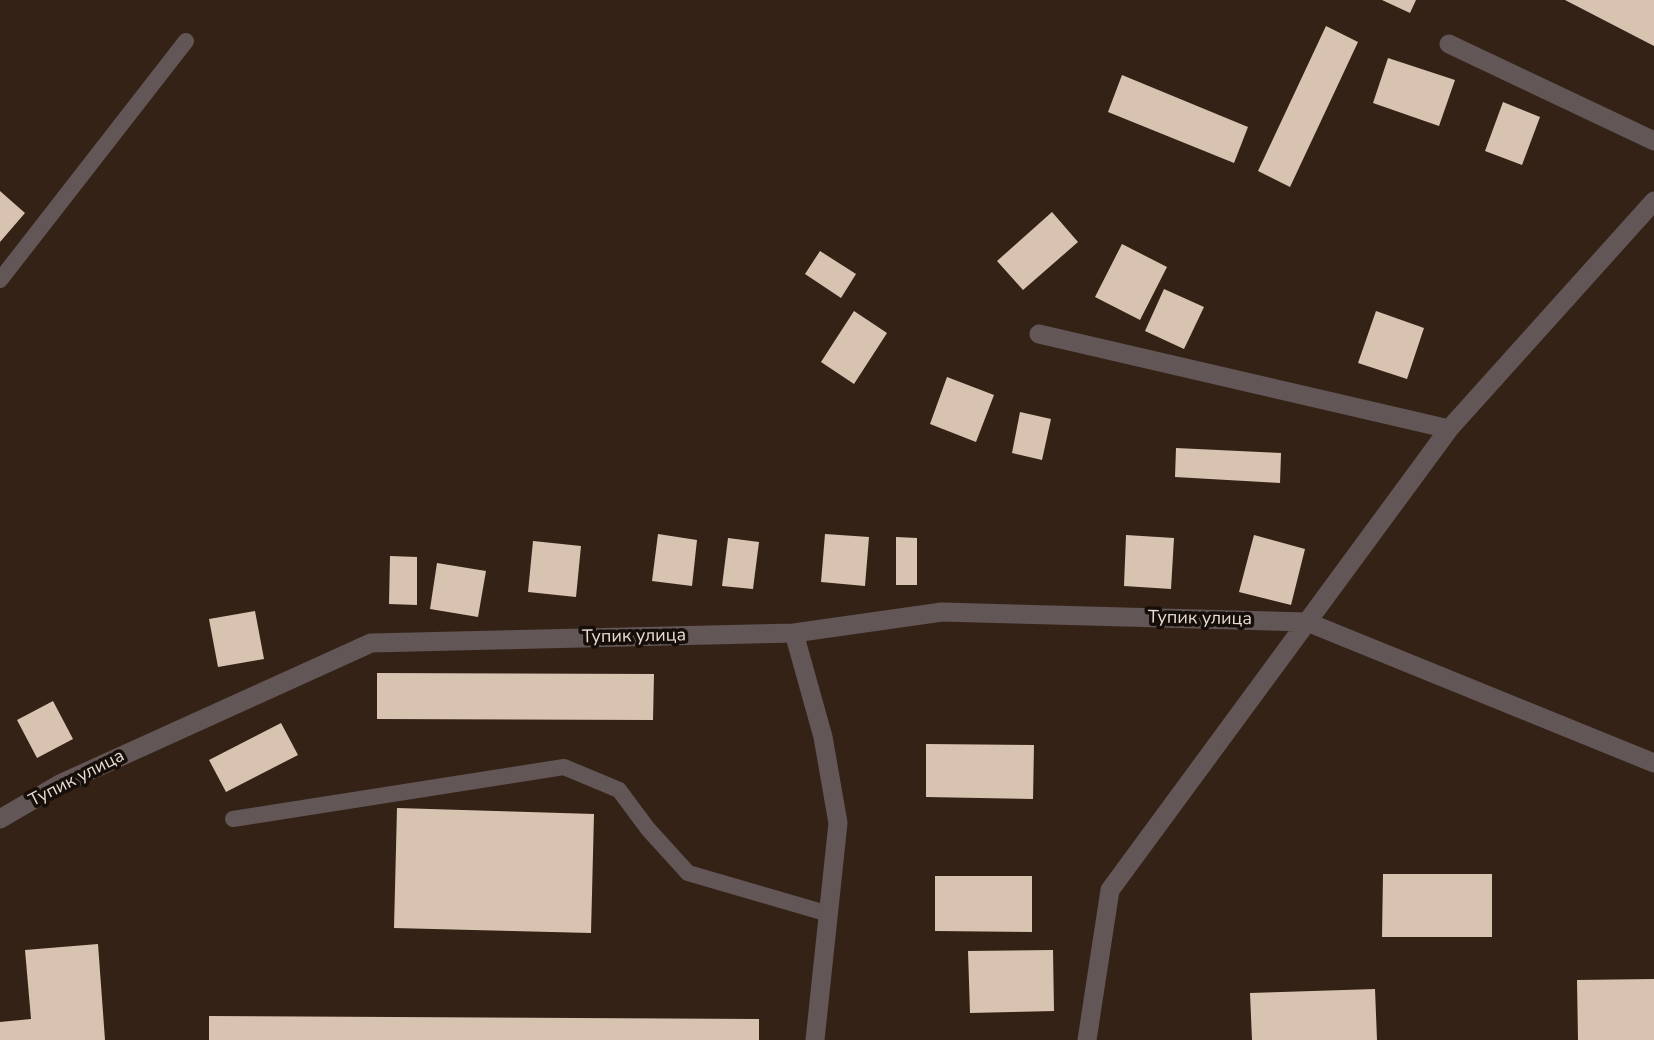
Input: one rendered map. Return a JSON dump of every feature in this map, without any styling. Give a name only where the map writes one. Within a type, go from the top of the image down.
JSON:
[{"type":"street","points":[[1449,44],[1654,141]]},
{"type":"street","points":[[1087,1040],[1110,890],[1448,429],[1654,201]]},
{"type":"street","points":[[1039,334],[1448,429]]},
{"type":"street","name":"Тупик улица","points":[[0,819],[60,784],[371,643],[794,633],[942,612],[1307,622],[1654,763]]},
{"type":"street","points":[[794,633],[823,737],[838,823],[815,1040]]},
{"type":"lane","points":[[0,280],[186,41]]},
{"type":"lane","points":[[233,819],[564,767],[619,790],[648,829],[688,873],[829,914]]},
{"type":"building","points":[[1382,0],[1416,0],[1410,13]]},
{"type":"building","points":[[1565,0],[1654,0],[1654,46]]},
{"type":"building","points":[[1326,26],[1358,42],[1290,187],[1258,171]]},
{"type":"building","points":[[1388,58],[1455,80],[1439,126],[1373,103]]},
{"type":"building","points":[[1122,75],[1248,127],[1234,163],[1108,112]]},
{"type":"building","points":[[1503,102],[1540,117],[1522,165],[1485,151]]},
{"type":"building","points":[[0,191],[25,213],[0,242]]},
{"type":"building","points":[[1052,212],[1078,242],[1023,290],[997,261]]},
{"type":"building","points":[[1122,244],[1167,267],[1140,320],[1095,297]]},
{"type":"building","points":[[820,251],[856,274],[841,298],[805,274]]},
{"type":"building","points":[[1164,289],[1204,307],[1184,349],[1145,331]]},
{"type":"building","points":[[854,311],[887,333],[854,384],[821,362]]},
{"type":"building","points":[[1376,311],[1424,328],[1407,379],[1358,363]]},
{"type":"building","points":[[947,377],[994,395],[976,442],[930,424]]},
{"type":"building","points":[[1020,412],[1051,419],[1042,460],[1012,453]]},
{"type":"building","points":[[1176,448],[1281,453],[1280,483],[1175,477]]},
{"type":"building","points":[[658,534],[697,540],[692,586],[652,581]]},
{"type":"building","points":[[825,534],[869,537],[865,586],[821,582]]},
{"type":"building","points":[[1126,535],[1174,538],[1171,589],[1124,586]]},
{"type":"building","points":[[1254,535],[1305,549],[1291,605],[1239,592]]},
{"type":"building","points":[[896,537],[917,538],[917,585],[896,585]]},
{"type":"building","points":[[728,538],[759,542],[753,589],[722,586]]},
{"type":"building","points":[[533,541],[581,546],[576,597],[528,592]]},
{"type":"building","points":[[390,556],[417,557],[417,605],[389,604]]},
{"type":"building","points":[[437,563],[486,571],[478,617],[430,609]]},
{"type":"building","points":[[255,611],[264,659],[218,667],[209,619]]},
{"type":"building","points":[[377,673],[654,674],[653,720],[377,719]]},
{"type":"building","points":[[53,701],[73,739],[37,758],[17,720]]},
{"type":"building","points":[[281,723],[298,755],[226,792],[209,760]]},
{"type":"building","points":[[926,744],[1034,745],[1033,799],[926,797]]},
{"type":"building","points":[[397,808],[594,814],[591,933],[394,928]]},
{"type":"building","points":[[1383,874],[1492,874],[1492,937],[1382,937]]},
{"type":"building","points":[[935,876],[1032,876],[1032,932],[935,931]]},
{"type":"building","points":[[98,944],[105,1040],[0,1040],[0,1022],[31,1019],[25,950]]},
{"type":"building","points":[[1053,950],[1054,1011],[970,1013],[968,951]]},
{"type":"building","points":[[1654,979],[1654,1040],[1578,1040],[1577,980]]},
{"type":"building","points":[[1375,989],[1377,1040],[1252,1040],[1250,993]]},
{"type":"building","points":[[209,1016],[759,1019],[759,1040],[209,1040]]}]
